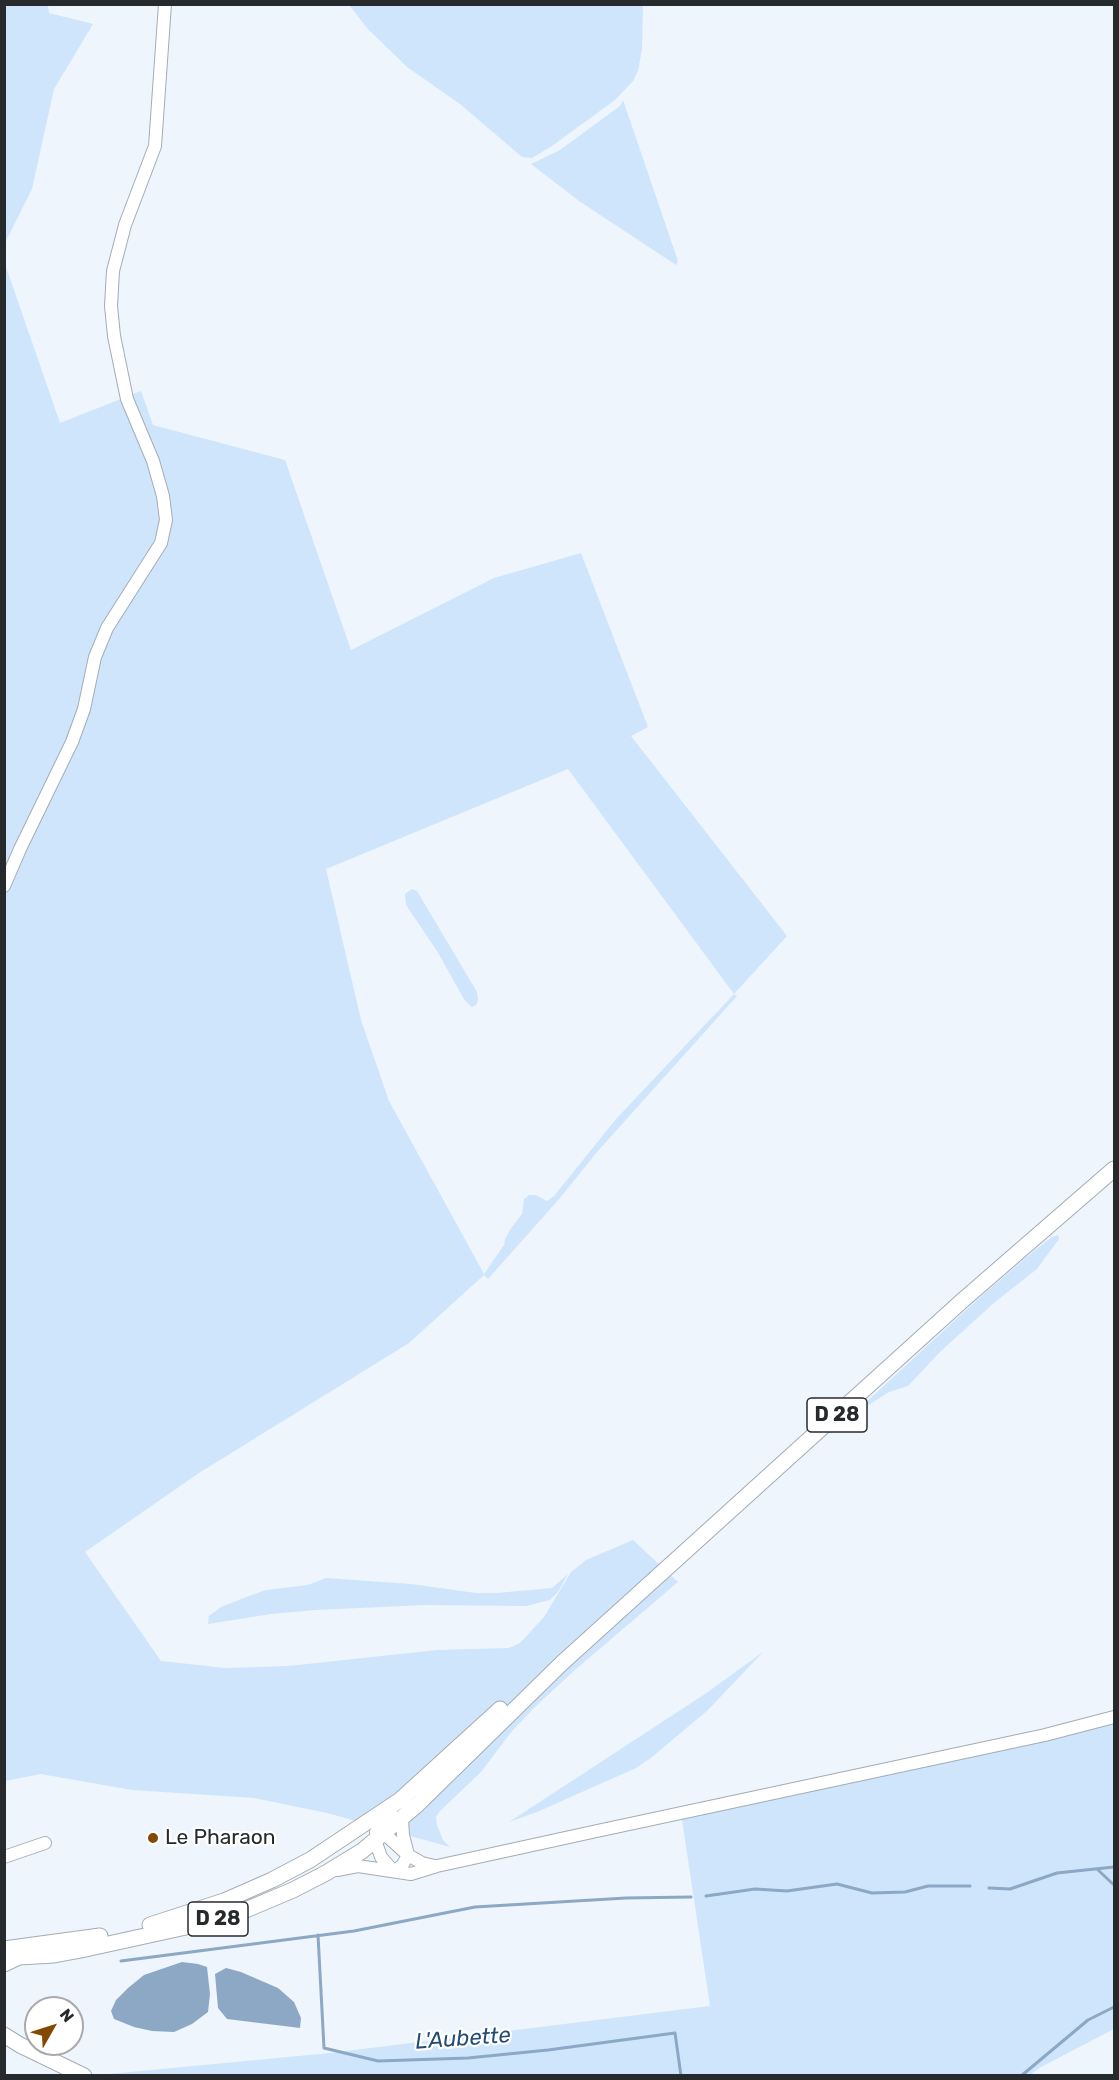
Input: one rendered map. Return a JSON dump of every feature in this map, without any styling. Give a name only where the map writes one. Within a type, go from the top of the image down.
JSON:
[{"type":"main road","name":"D 28","points":[[4,1964],[19,1957],[54,1955],[234,1898],[309,1860],[400,1800],[1045,1216],[1114,1158]]},
{"type":"main road","name":"D 28","points":[[4,1949],[18,1946],[91,1943],[204,1923],[241,1912],[326,1873],[402,1819],[562,1663],[963,1300],[1114,1169]]},
{"type":"main road","points":[[4,2023],[51,2058]]},
{"type":"main road","points":[[4,2035],[84,2076]]},
{"type":"street","points":[[4,886],[72,742],[84,709],[95,657],[107,628],[161,543],[166,520],[163,496],[153,460],[127,399],[119,368],[111,306],[113,271],[125,225],[155,146],[165,4]]},
{"type":"street","points":[[326,1873],[358,1866],[411,1874],[437,1866],[1045,1735],[1114,1717]]},
{"type":"street","points":[[393,1871],[381,1857],[379,1823],[400,1800]]},
{"type":"street","points":[[393,1871],[402,1866],[408,1855],[403,1836],[402,1819]]},
{"type":"street","points":[[359,1829],[378,1836],[422,1863],[437,1866]]},
{"type":"street","points":[[4,1857],[45,1843]]},
{"type":"shaded area","points":[[5,4],[48,5],[49,13],[93,24],[54,89],[32,189],[5,243]]},
{"type":"shaded area","points":[[349,5],[643,5],[642,49],[638,71],[633,81],[615,100],[552,146],[532,158],[522,157],[460,104],[407,67],[367,28]]},
{"type":"shaded area","points":[[623,100],[678,261],[676,265],[579,201],[531,164],[560,150],[620,106]]},
{"type":"shaded area","points":[[4,261],[60,423],[141,391],[153,425],[285,460],[351,650],[494,578],[581,553],[648,727],[631,736],[787,936],[734,994],[737,996],[597,1152],[560,1198],[488,1279],[484,1275],[409,1343],[199,1473],[85,1552],[161,1661],[225,1668],[289,1666],[437,1650],[509,1648],[520,1643],[544,1617],[571,1572],[586,1560],[633,1540],[678,1582],[535,1707],[512,1731],[481,1772],[439,1812],[436,1817],[437,1825],[443,1840],[450,1847],[327,1813],[254,1798],[132,1790],[41,1774],[5,1781]],"holes":[[[568,769],[734,994],[616,1119],[554,1196],[547,1201],[536,1195],[529,1195],[524,1199],[522,1214],[511,1228],[504,1245],[484,1274],[389,1101],[361,1020],[326,869]]]},
{"type":"shaded area","points":[[412,889],[417,891],[477,992],[476,1005],[472,1007],[465,1001],[437,951],[406,905],[405,894]]},
{"type":"shaded area","points":[[1058,1235],[1059,1239],[1037,1269],[995,1302],[940,1352],[908,1386],[889,1392],[850,1417],[978,1299],[1035,1250]]},
{"type":"shaded area","points":[[568,1574],[558,1592],[550,1600],[526,1606],[424,1605],[316,1610],[271,1614],[208,1624],[209,1616],[221,1607],[249,1596],[266,1590],[308,1585],[326,1578],[411,1584],[476,1593],[497,1593],[552,1588]]},
{"type":"shaded area","points":[[763,1652],[708,1710],[636,1768],[509,1822],[705,1694]]},
{"type":"shaded area","points":[[1114,1724],[1114,2029],[1030,2075],[109,2074],[330,2053],[710,2006],[681,1813]]},
{"type":"shaded area","points":[[182,1962],[207,1967],[210,1994],[208,2012],[192,2024],[174,2032],[152,2031],[114,2019],[111,2011],[116,2000],[128,1988],[144,1975]]},
{"type":"shaded area","points":[[226,1968],[278,1988],[294,2002],[301,2018],[300,2028],[227,2019],[218,2008],[215,1974]]},
{"type":"waterway","name":"L'Aubette","points":[[989,1888],[1010,1889],[1057,1873],[1114,1867]]},
{"type":"waterway","name":"L'Aubette","points":[[1098,1870],[1114,1885]]},
{"type":"waterway","name":"L'Aubette","points":[[706,1896],[755,1889],[787,1891],[837,1884],[872,1893],[905,1892],[928,1886],[970,1886]]},
{"type":"waterway","name":"L'Aubette","points":[[121,1961],[354,1931],[475,1907],[626,1898],[691,1897]]},
{"type":"waterway","name":"L'Aubette","points":[[318,1935],[324,2048],[378,2061],[468,2058],[675,2033],[681,2076]]},
{"type":"waterway","name":"L'Aubette","points":[[1021,2076],[1088,2020],[1114,2007]]},
{"type":"place","name":"Le Pharaon","points":[[153,1838]]}]
